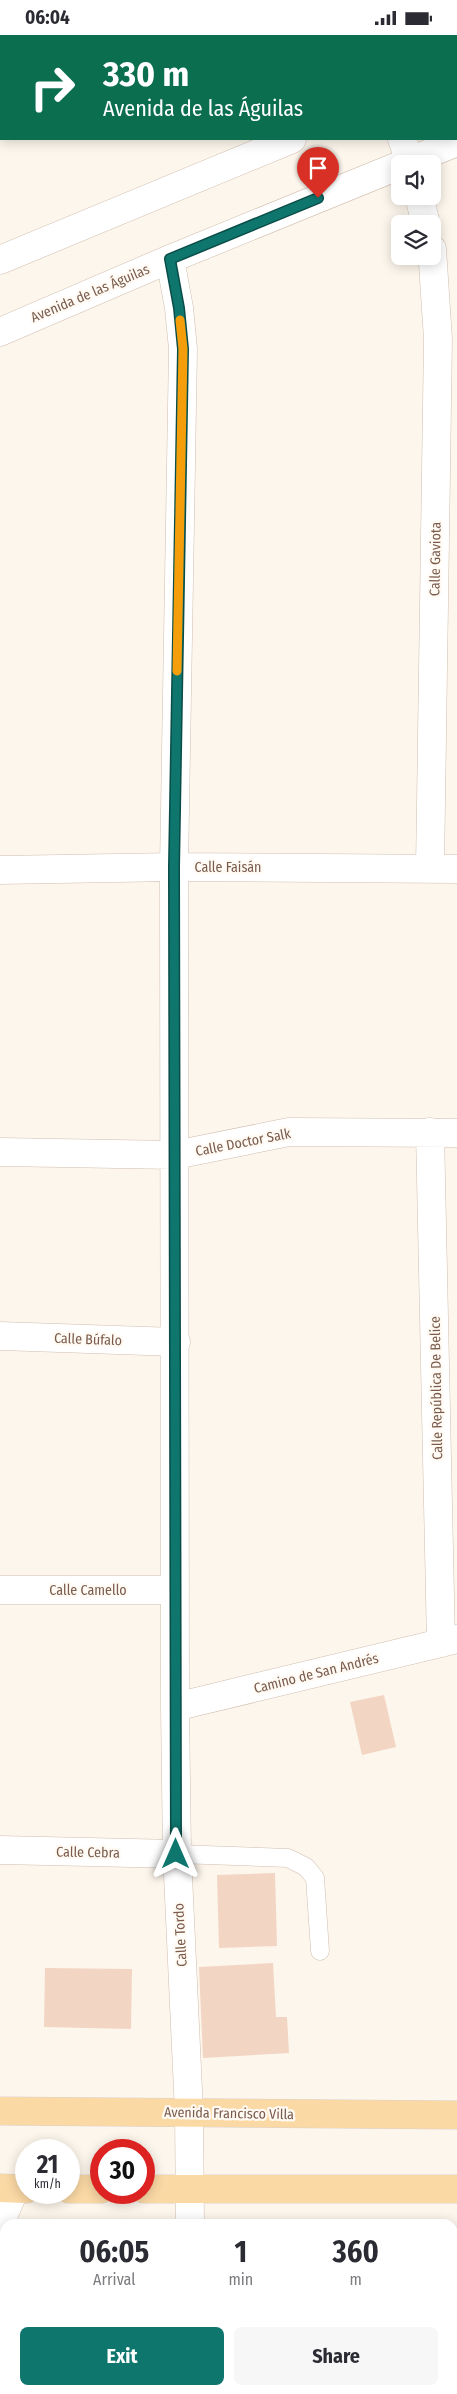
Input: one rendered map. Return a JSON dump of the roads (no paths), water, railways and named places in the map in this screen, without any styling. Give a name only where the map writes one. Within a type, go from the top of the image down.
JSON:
[{"type":"main road","name":"Avenida Francisco Villa","points":[[0,2111],[457,2115]]},
{"type":"main road","points":[[155,2189],[457,2189]]},
{"type":"street","points":[[0,260],[290,140]]},
{"type":"street","name":"Avenida de las Águilas","points":[[0,331],[170,259],[408,154],[457,142]]},
{"type":"street","name":"Calle Tordo","points":[[170,259],[179,308],[183,349],[174,867],[175,1707],[176,1854],[189,2112],[190,2219]]},
{"type":"street","name":"Calle Gaviota","points":[[430,869],[438,339],[433,265]]},
{"type":"street","name":"Calle Faisán","points":[[0,870],[174,867],[457,869]]},
{"type":"street","name":"Calle Doctor Salk","points":[[0,1152],[175,1155],[289,1132],[457,1133]]},
{"type":"street","name":"Calle República De Belice","points":[[430,1132],[449,1641]]},
{"type":"street","name":"Calle Búfalo","points":[[0,1336],[176,1342]]},
{"type":"street","name":"Calle Camello","points":[[0,1590],[175,1590]]},
{"type":"street","name":"Camino de San Andrés","points":[[175,1707],[449,1641]]},
{"type":"street","name":"Calle Cebra","points":[[0,1850],[176,1854]]},
{"type":"street","points":[[2,2219],[14,2188]]},
{"type":"lane","points":[[176,1854],[288,1858],[306,1867],[315,1878],[320,1951]]}]
